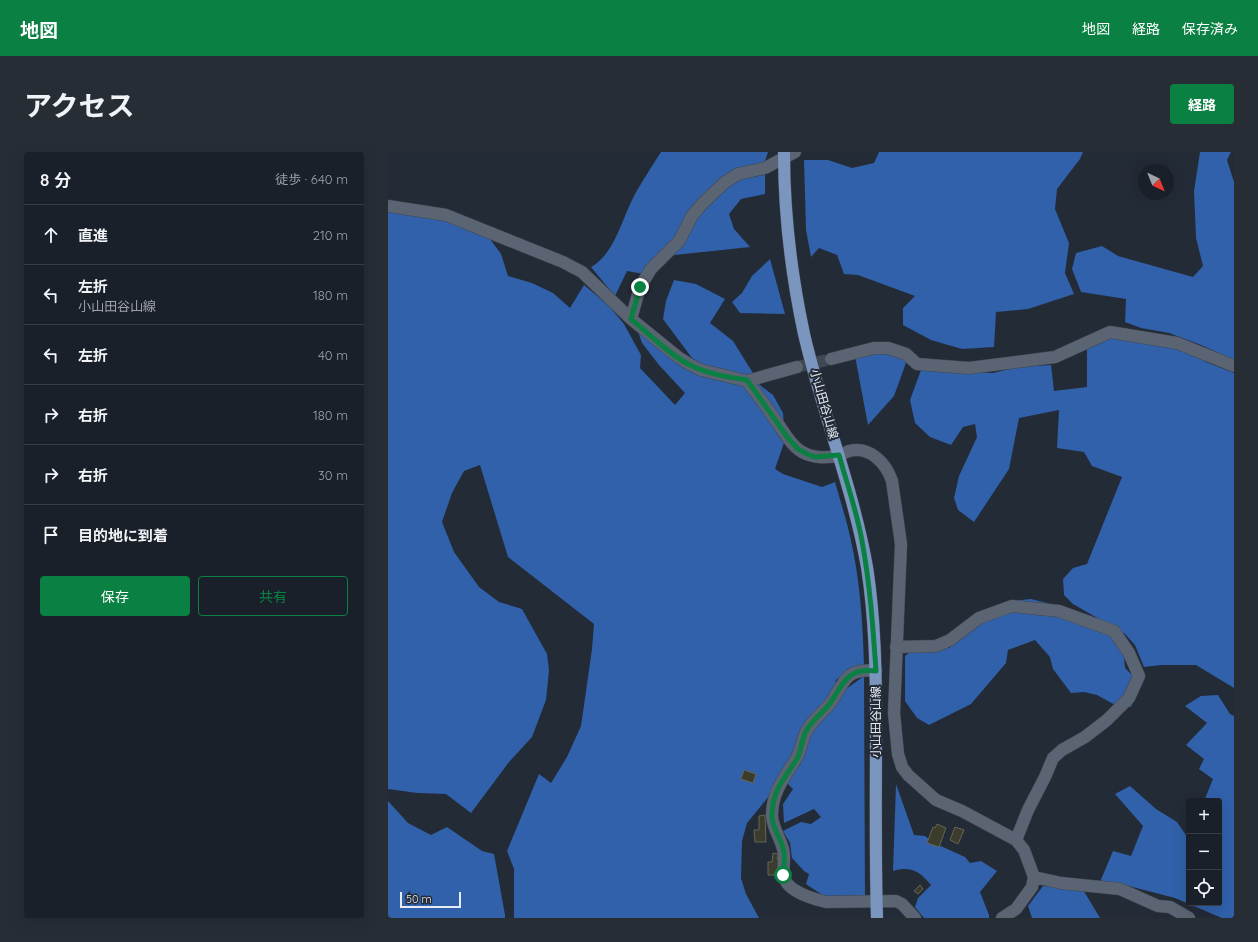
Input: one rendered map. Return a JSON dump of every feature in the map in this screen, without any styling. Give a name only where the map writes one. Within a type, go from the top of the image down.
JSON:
[{"type":"main road","name":"小山田谷山線","points":[[784,155],[785,208],[788,246],[795,293],[813,368],[855,511],[866,562],[872,610],[876,671],[877,918]]},
{"type":"street","points":[[631,319],[640,287],[651,269],[678,241],[689,221],[702,204],[724,183],[738,174],[765,168],[784,155],[795,152]]},
{"type":"street","points":[[388,206],[446,215],[563,262],[582,272],[631,319],[678,357],[701,370],[747,380],[797,367]]},
{"type":"street","points":[[831,359],[874,348],[888,348],[906,354],[917,364],[939,367],[977,367],[1054,357],[1110,332],[1178,343],[1234,366]]},
{"type":"street","points":[[747,380],[788,438],[798,449],[815,457],[839,455],[850,451],[862,451],[877,458],[884,464],[889,472],[892,481],[901,544],[894,713],[898,754],[902,767],[936,800],[962,811],[1016,840],[1024,850],[1034,877],[1032,887],[1016,909],[1002,918]]},
{"type":"street","points":[[896,647],[936,646],[950,640],[979,618],[1012,606],[1059,611],[1114,631],[1129,653],[1139,676],[1129,698],[1095,729],[1062,750],[1053,758],[1028,810],[1016,840]]},
{"type":"street","points":[[876,671],[864,670],[850,676],[842,684],[829,705],[814,719],[805,733],[798,756],[776,792],[772,815],[774,827],[783,848],[783,875],[785,881],[790,887],[815,900],[826,902],[896,901],[902,904],[915,918]]},
{"type":"street","points":[[1034,877],[1061,883],[1120,889],[1158,906],[1170,906],[1189,918]]},
{"type":"shaded area","points":[[661,152],[768,152],[765,161],[765,194],[741,199],[729,214],[734,229],[750,247],[656,257],[644,274],[627,271],[615,296],[591,267],[599,261],[612,245],[630,203]]},
{"type":"shaded area","points":[[879,152],[1083,152],[1080,159],[1057,189],[1055,209],[1069,243],[1065,273],[1074,294],[1028,309],[996,312],[994,347],[962,349],[931,340],[903,325],[903,308],[915,296],[858,275],[844,274],[837,255],[819,248],[811,257],[806,230],[804,160],[828,160],[852,168],[874,163]]},
{"type":"shaded area","points":[[1200,152],[1231,152],[1227,160],[1234,182],[1234,360],[1169,333],[1141,328],[1125,322],[1126,299],[1081,292],[1072,269],[1076,253],[1102,246],[1118,256],[1193,277],[1203,266],[1196,238],[1194,191]]},
{"type":"shaded area","points":[[388,207],[482,228],[501,254],[508,276],[532,283],[553,293],[570,308],[584,285],[609,306],[624,324],[641,355],[640,368],[675,405],[685,393],[659,365],[642,343],[636,326],[676,363],[707,367],[692,358],[663,319],[666,301],[674,280],[696,284],[725,299],[710,323],[733,341],[761,386],[773,395],[783,413],[785,440],[775,469],[783,474],[822,487],[835,482],[850,536],[860,601],[864,667],[851,670],[836,680],[833,696],[842,692],[864,676],[865,898],[824,896],[806,884],[809,874],[804,871],[792,858],[790,843],[783,831],[801,822],[811,824],[821,817],[814,809],[784,823],[783,804],[793,789],[783,779],[747,823],[742,841],[741,878],[746,894],[759,918],[514,918],[514,869],[507,851],[539,774],[551,783],[567,757],[581,726],[594,624],[508,557],[480,465],[464,471],[452,493],[442,522],[454,552],[479,587],[499,602],[522,609],[547,654],[549,670],[546,700],[532,737],[509,762],[471,813],[446,794],[417,793],[388,789]]},
{"type":"shaded area","points":[[770,259],[785,314],[740,313],[732,302],[742,293],[752,276]]},
{"type":"shaded area","points":[[1128,335],[1196,355],[1206,362],[1234,373],[1234,688],[1196,665],[1161,665],[1144,667],[1135,645],[1125,634],[1073,604],[1064,595],[1063,579],[1073,568],[1087,564],[1122,477],[1092,466],[1084,452],[1057,448],[1059,410],[1019,418],[1009,469],[974,522],[958,510],[954,498],[959,476],[977,437],[975,424],[963,427],[951,445],[930,437],[915,423],[910,400],[921,370],[993,373],[1018,367],[1051,365],[1054,391],[1087,387],[1087,345]]},
{"type":"shaded area","points":[[878,351],[907,360],[894,396],[868,425],[855,356]]},
{"type":"shaded area","points":[[1031,599],[1055,605],[1123,643],[1125,668],[1137,680],[1139,690],[1131,707],[1117,706],[1097,695],[1084,692],[1071,693],[1053,669],[1050,657],[1035,640],[1008,650],[1006,663],[971,704],[929,725],[917,718],[905,701],[905,656],[916,647],[949,648],[968,634],[994,611],[1010,601]]},
{"type":"shaded area","points":[[1218,695],[1230,714],[1234,716],[1234,918],[1222,918],[1194,906],[1222,906],[1222,798],[1205,798],[1213,779],[1199,769],[1204,759],[1186,745],[1207,723],[1185,706],[1201,696]]},
{"type":"shaded area","points":[[896,784],[914,835],[925,836],[934,843],[965,857],[970,863],[981,861],[997,871],[980,892],[989,918],[924,918],[915,907],[918,898],[931,885],[923,876],[914,871],[905,869],[893,871]]},
{"type":"shaded area","points":[[1130,786],[1156,809],[1177,822],[1186,835],[1186,903],[1175,898],[1125,885],[1100,882],[1113,851],[1131,856],[1143,826],[1115,794]]},
{"type":"shaded area","points":[[388,801],[408,823],[431,835],[447,827],[482,851],[494,854],[505,918],[388,918]]},
{"type":"shaded area","points":[[1043,886],[1082,888],[1100,918],[1032,918],[1028,906]]},
{"type":"building","points":[[744,770],[756,774],[753,783],[741,779]]},
{"type":"building","points":[[765,815],[766,842],[755,842],[754,830],[759,830],[759,816]]},
{"type":"building","points":[[937,824],[946,828],[939,847],[927,843],[933,827],[935,828]]},
{"type":"building","points":[[955,827],[964,830],[958,844],[950,840]]},
{"type":"building","points":[[773,853],[778,854],[778,875],[768,875],[768,862],[772,862]]},
{"type":"building","points":[[920,885],[923,889],[918,894],[914,891]]},
{"type":"tunnel","points":[[797,367],[831,359]]},
{"type":"route","points":[[640,287],[631,319],[678,357],[689,364],[701,370],[747,380],[788,438],[798,449],[815,457],[839,455],[862,539],[872,610],[876,671],[864,670],[857,672],[850,676],[842,684],[829,705],[814,719],[805,733],[798,756],[776,792],[772,815],[774,827],[783,848],[783,875]]}]
